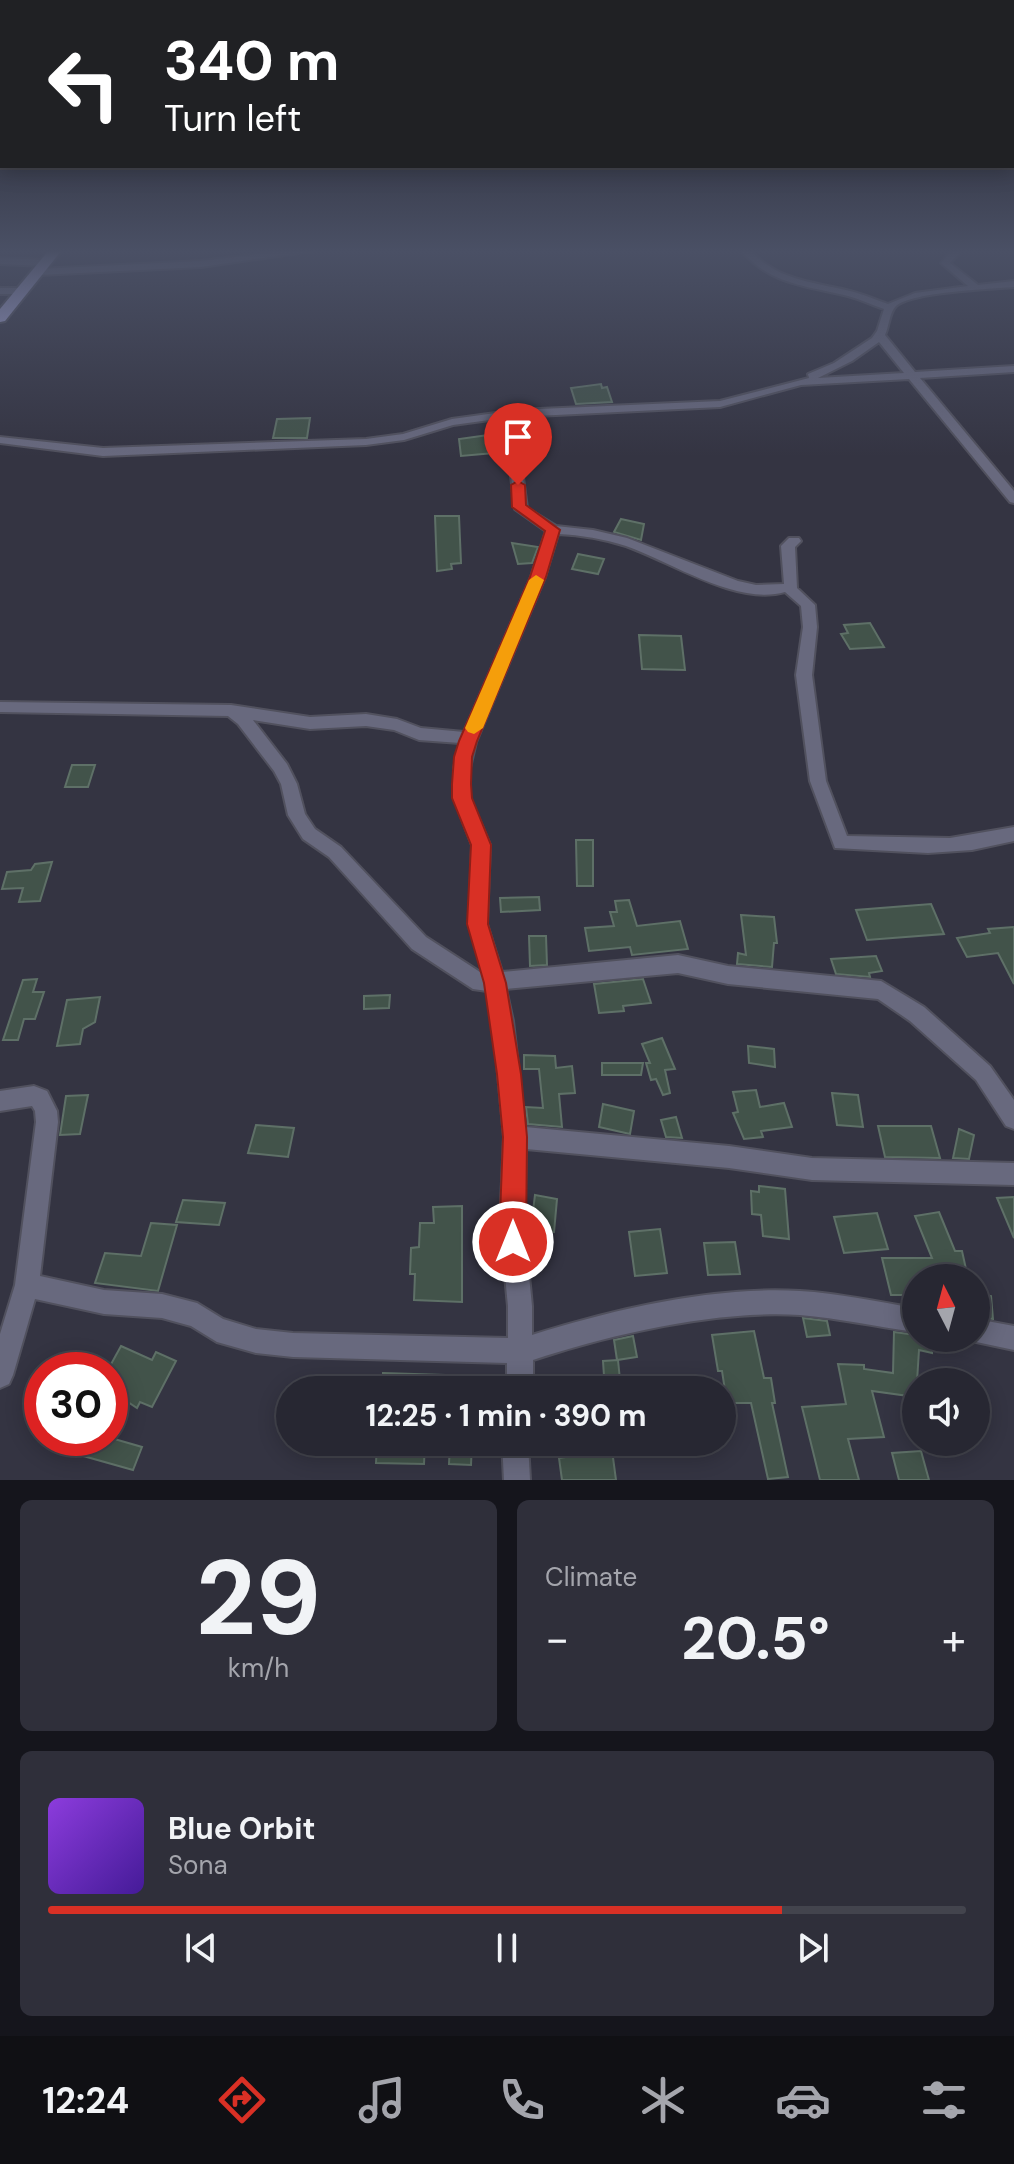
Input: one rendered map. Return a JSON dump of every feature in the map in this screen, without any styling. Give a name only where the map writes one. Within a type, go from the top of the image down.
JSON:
[{"type":"street","points":[[801,382],[806,376],[821,375],[880,336],[885,319]]},
{"type":"street","points":[[880,336],[1014,499]]},
{"type":"street","points":[[0,440],[93,452],[212,450],[388,440],[452,422],[509,415],[720,404],[801,382],[1014,369]]},
{"type":"street","points":[[509,415],[518,485],[517,502],[522,510],[553,530],[595,532],[743,586],[789,588],[808,605],[810,627],[804,675],[818,781],[841,843],[883,846],[987,842],[1014,834]]},
{"type":"street","points":[[520,1376],[520,1306],[512,1225],[515,1137],[495,983],[478,924],[481,845],[462,798],[463,757],[538,577],[553,530]]},
{"type":"street","points":[[789,588],[788,546],[794,541]]},
{"type":"street","points":[[0,707],[231,711],[310,723],[366,720],[397,725],[419,734],[470,738]]},
{"type":"street","points":[[231,711],[244,720],[285,775],[297,815],[309,834],[335,852],[419,943],[480,983],[678,964],[728,975],[881,990],[917,1014],[983,1073],[1014,1118]]},
{"type":"street","points":[[0,1101],[33,1096],[43,1100],[47,1106],[27,1285],[0,1375]]},
{"type":"street","points":[[515,1137],[729,1157],[812,1169],[1014,1174]]},
{"type":"street","points":[[27,1285],[104,1302],[174,1309],[197,1315],[217,1330],[256,1341],[521,1351],[565,1337],[673,1312],[720,1306],[799,1303],[902,1318]]},
{"type":"street","points":[[990,1334],[1014,1338]]},
{"type":"street","points":[[516,1456],[517,1480]]},
{"type":"building","points":[[601,384],[602,388],[607,387],[612,402],[576,404],[571,388]]},
{"type":"building","points":[[310,418],[307,438],[273,438],[277,419]]},
{"type":"building","points":[[503,433],[505,452],[461,456],[459,439]]},
{"type":"building","points":[[435,516],[459,516],[461,563],[451,564],[452,569],[437,571]]},
{"type":"building","points":[[621,519],[644,524],[641,540],[614,532]]},
{"type":"building","points":[[512,543],[538,547],[532,563],[518,564]]},
{"type":"building","points":[[578,554],[604,559],[598,574],[572,569]]},
{"type":"building","points":[[870,623],[884,647],[850,649],[841,634],[848,633],[844,625]]},
{"type":"building","points":[[639,635],[681,636],[685,670],[642,669]]},
{"type":"building","points":[[72,765],[95,765],[88,787],[65,787]]},
{"type":"building","points":[[576,840],[593,840],[593,886],[577,886]]},
{"type":"building","points":[[52,862],[40,901],[19,902],[23,888],[2,889],[7,872],[31,870],[35,864]]},
{"type":"building","points":[[539,897],[540,910],[501,912],[500,898]]},
{"type":"building","points":[[629,900],[637,926],[680,921],[688,949],[632,955],[630,947],[589,951],[585,928],[614,926],[610,912],[617,912],[615,901]]},
{"type":"building","points":[[931,904],[944,934],[867,940],[856,910]]},
{"type":"building","points":[[741,915],[774,917],[777,943],[774,943],[772,967],[737,964],[738,953],[746,955]]},
{"type":"building","points":[[1014,927],[1014,984],[998,953],[967,957],[957,938],[990,933],[988,929]]},
{"type":"building","points":[[529,936],[546,936],[547,965],[530,966]]},
{"type":"building","points":[[876,956],[882,971],[869,973],[870,977],[836,974],[831,959]]},
{"type":"building","points":[[37,979],[33,992],[44,992],[35,1019],[24,1019],[18,1040],[3,1040],[23,980]]},
{"type":"building","points":[[643,979],[651,1003],[623,1006],[624,1011],[599,1013],[594,984]]},
{"type":"building","points":[[390,995],[389,1008],[364,1009],[364,996]]},
{"type":"building","points":[[100,997],[95,1022],[83,1029],[80,1044],[57,1046],[67,1000]]},
{"type":"building","points":[[662,1038],[675,1069],[665,1070],[670,1093],[663,1095],[656,1079],[651,1080],[646,1063],[650,1063],[642,1044]]},
{"type":"building","points":[[748,1046],[774,1049],[775,1067],[749,1063]]},
{"type":"building","points":[[524,1055],[555,1056],[556,1068],[572,1066],[575,1093],[559,1094],[562,1127],[528,1124],[526,1107],[543,1108],[539,1069],[524,1069]]},
{"type":"building","points":[[602,1063],[643,1063],[641,1075],[602,1075]]},
{"type":"building","points":[[756,1090],[760,1107],[784,1103],[792,1127],[761,1131],[763,1137],[744,1139],[733,1113],[738,1112],[733,1092]]},
{"type":"building","points":[[832,1093],[858,1095],[863,1127],[837,1125]]},
{"type":"building","points":[[88,1095],[80,1134],[60,1135],[66,1096]]},
{"type":"building","points":[[603,1104],[634,1111],[630,1134],[599,1127]]},
{"type":"building","points":[[676,1117],[682,1138],[666,1137],[661,1120]]},
{"type":"building","points":[[256,1125],[294,1128],[288,1157],[248,1153]]},
{"type":"building","points":[[878,1126],[931,1126],[940,1158],[885,1157]]},
{"type":"building","points":[[959,1129],[974,1135],[969,1159],[953,1158]]},
{"type":"building","points":[[759,1186],[785,1189],[789,1239],[763,1236],[761,1215],[752,1214],[751,1191],[759,1192]]},
{"type":"building","points":[[535,1195],[557,1199],[554,1232],[531,1227]]},
{"type":"building","points":[[1014,1197],[1014,1238],[997,1198]]},
{"type":"building","points":[[183,1200],[225,1203],[219,1225],[176,1222]]},
{"type":"building","points":[[462,1206],[462,1302],[414,1300],[415,1274],[410,1274],[411,1248],[419,1247],[420,1223],[434,1223],[433,1207]]},
{"type":"building","points":[[939,1212],[955,1251],[962,1251],[965,1264],[902,1264],[902,1295],[891,1295],[882,1258],[932,1258],[915,1216]]},
{"type":"building","points":[[877,1213],[888,1249],[844,1253],[834,1217]]},
{"type":"building","points":[[151,1223],[177,1225],[158,1291],[95,1283],[105,1253],[141,1256]]},
{"type":"building","points":[[660,1229],[667,1273],[635,1276],[629,1232]]},
{"type":"building","points":[[735,1242],[740,1274],[708,1275],[704,1243]]},
{"type":"building","points":[[990,1296],[991,1296],[993,1319],[990,1318]]},
{"type":"building","points":[[803,1318],[827,1321],[830,1335],[807,1337]]},
{"type":"building","points":[[754,1331],[764,1378],[771,1378],[775,1403],[772,1403],[788,1477],[768,1479],[751,1403],[736,1403],[736,1376],[723,1376],[722,1371],[718,1371],[712,1335]]},
{"type":"building","points":[[894,1332],[902,1333],[902,1352],[919,1352],[918,1368],[902,1368],[902,1395],[872,1391],[884,1437],[848,1439],[859,1480],[820,1480],[802,1407],[846,1404],[838,1364],[864,1365],[864,1369],[893,1373]]},
{"type":"building","points":[[633,1336],[637,1357],[617,1360],[614,1340]]},
{"type":"building","points":[[121,1346],[152,1360],[156,1352],[176,1361],[152,1407],[140,1402],[137,1408],[128,1402],[128,1352],[118,1352]]},
{"type":"building","points":[[618,1360],[620,1376],[604,1376],[603,1361]]},
{"type":"building","points":[[383,1373],[476,1376],[383,1376]]},
{"type":"building","points":[[128,1443],[142,1447],[133,1470],[83,1456],[128,1456]]},
{"type":"building","points":[[892,1453],[922,1456],[929,1480],[899,1480]]},
{"type":"building","points":[[376,1456],[424,1456],[424,1464],[376,1463]]},
{"type":"building","points":[[449,1456],[471,1456],[471,1465],[449,1464]]},
{"type":"building","points":[[613,1456],[616,1480],[562,1480],[559,1458]]},
{"type":"slow traffic","points":[[474,728],[536,580]]},
{"type":"route","points":[[513,1242],[515,1137],[503,1021],[478,924],[476,899],[482,862],[481,845],[462,798],[461,784],[468,741],[538,577],[553,530],[519,507],[518,485]]}]
